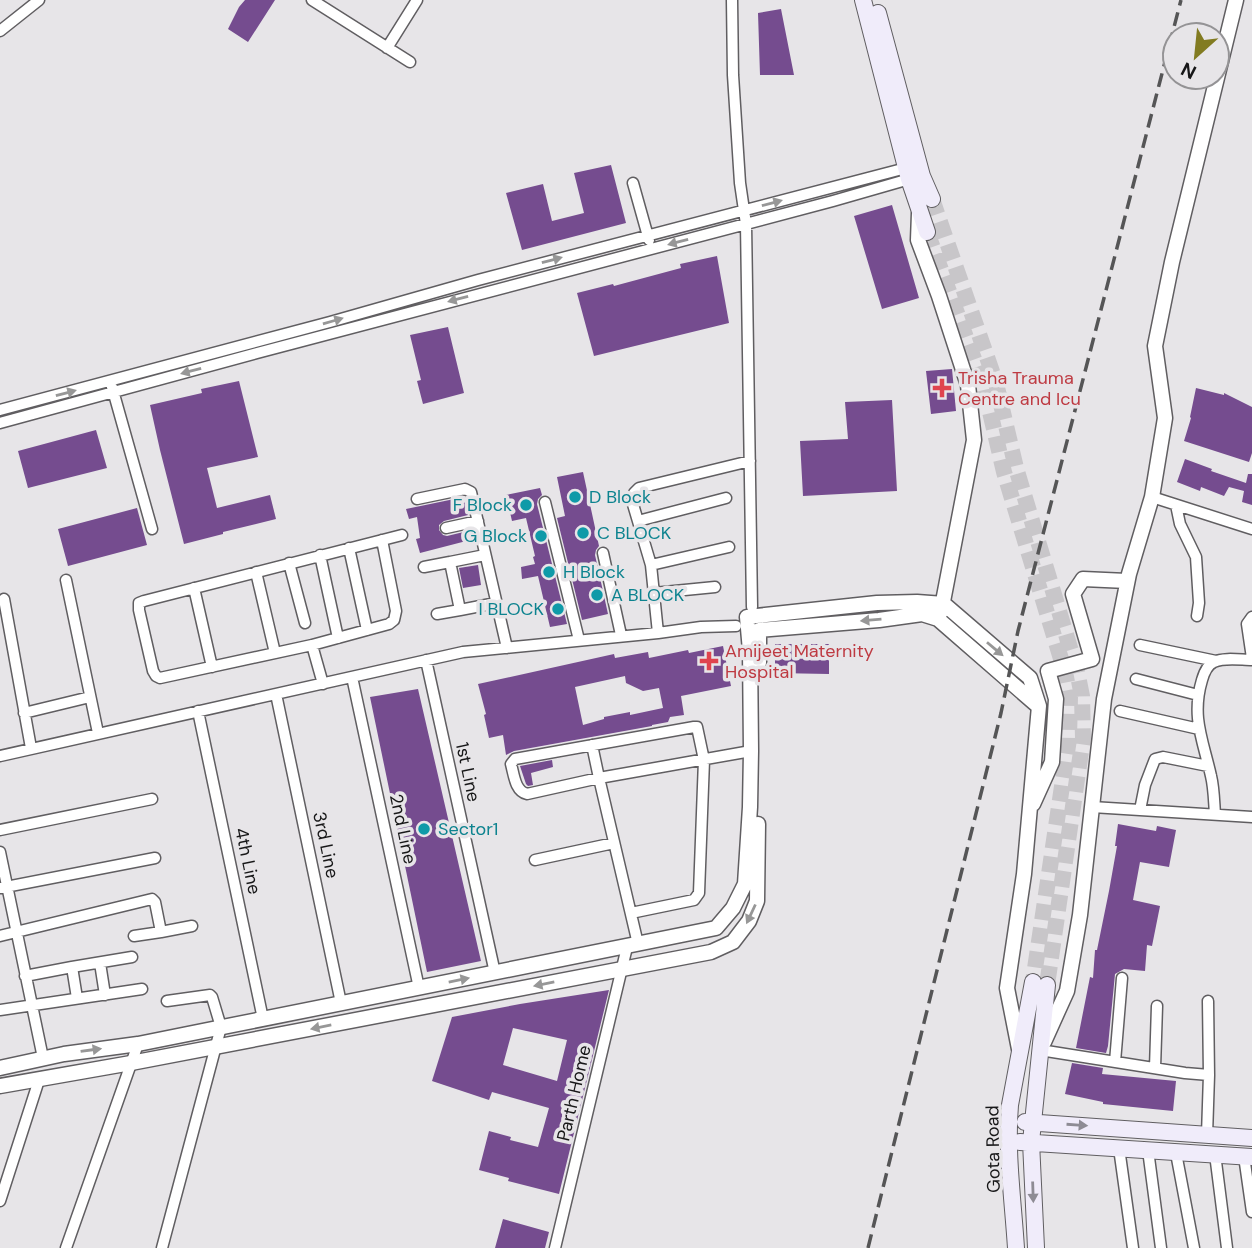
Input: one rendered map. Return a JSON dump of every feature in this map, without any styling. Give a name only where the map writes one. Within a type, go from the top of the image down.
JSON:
[{"type":"main road","points":[[863,0],[925,204],[927,232]]},
{"type":"main road","points":[[875,0],[915,172]]},
{"type":"main road","name":"Gota Road","points":[[1016,1248],[1008,1121],[1020,1051],[1040,984],[1040,1051]]},
{"type":"main road","points":[[1036,1248],[1031,1142],[1040,1051]]},
{"type":"main road","points":[[1008,1121],[1252,1138]]},
{"type":"main road","points":[[1008,1141],[1248,1156]]},
{"type":"street","points":[[0,31],[39,0]]},
{"type":"street","points":[[312,0],[410,62]]},
{"type":"street","points":[[387,48],[416,0]]},
{"type":"street","points":[[0,1068],[64,1054],[138,1044],[716,928],[733,908],[745,884],[751,751],[746,223],[740,183],[733,75],[732,0]]},
{"type":"street","points":[[1209,1075],[1040,1051],[1067,991],[1080,915],[1104,699],[1127,581],[1152,497],[1165,418],[1155,346],[1172,262],[1236,0]]},
{"type":"street","points":[[213,359],[478,280],[744,210],[915,172]]},
{"type":"street","points":[[0,410],[112,386],[652,249],[833,201],[915,172]]},
{"type":"street","points":[[633,183],[652,249]]},
{"type":"street","points":[[925,204],[918,240],[968,385],[974,440],[944,604],[938,620]]},
{"type":"street","points":[[0,423],[112,386]]},
{"type":"street","points":[[112,386],[152,529]]},
{"type":"street","points":[[658,633],[651,565],[632,501],[634,493],[639,488],[750,461]]},
{"type":"street","points":[[417,499],[465,489],[471,492],[507,648]]},
{"type":"street","points":[[1152,497],[1252,529]]},
{"type":"street","points":[[638,521],[726,498]]},
{"type":"street","points":[[545,502],[579,640]]},
{"type":"street","points":[[1176,505],[1180,524],[1196,557],[1199,603],[1197,616]]},
{"type":"street","points":[[446,528],[478,521]]},
{"type":"street","points":[[382,540],[396,611],[394,620],[389,624],[313,645],[160,678],[153,671],[139,603],[401,535]]},
{"type":"street","points":[[651,565],[729,547]]},
{"type":"street","points":[[349,548],[367,630]]},
{"type":"street","points":[[603,553],[621,635]]},
{"type":"street","points":[[320,555],[338,638]]},
{"type":"street","points":[[424,567],[485,555]]},
{"type":"street","points":[[450,562],[460,610]]},
{"type":"street","points":[[289,564],[305,623]]},
{"type":"street","points":[[256,572],[275,653]]},
{"type":"street","points":[[1029,811],[1052,762],[1056,699],[1048,671],[1092,659],[1073,594],[1083,579],[1127,581]]},
{"type":"street","points":[[66,580],[97,733]]},
{"type":"street","points":[[654,593],[715,587]]},
{"type":"street","points":[[194,588],[212,667]]},
{"type":"street","points":[[4,599],[31,748]]},
{"type":"street","points":[[0,756],[463,652],[658,633],[877,603],[917,601],[944,604],[1030,678],[1039,706],[1024,874],[1007,988],[1020,1051]]},
{"type":"street","points":[[437,614],[496,603]]},
{"type":"street","points":[[750,621],[879,620],[922,614],[938,620],[1039,706]]},
{"type":"street","points":[[1140,645],[1216,661],[1252,659],[1247,624],[1252,617]]},
{"type":"street","points":[[0,1086],[711,952],[733,942],[749,921],[757,901],[750,621]]},
{"type":"street","points":[[313,645],[323,684]]},
{"type":"street","name":"1st Line","points":[[426,660],[495,973]]},
{"type":"street","points":[[1215,814],[1211,778],[1196,707],[1204,673],[1216,661]]},
{"type":"street","name":"2nd Line","points":[[352,677],[419,988]]},
{"type":"street","points":[[1136,679],[1198,695]]},
{"type":"street","name":"3rd Line","points":[[276,694],[341,1003]]},
{"type":"street","points":[[24,713],[90,697]]},
{"type":"street","name":"4th Line","points":[[198,711],[263,1019]]},
{"type":"street","points":[[1120,711],[1199,729]]},
{"type":"street","points":[[631,913],[694,900],[699,893],[704,760],[696,727],[515,759],[511,764],[518,789],[527,793],[599,779],[704,760],[751,751]]},
{"type":"street","points":[[592,745],[631,913],[633,946]]},
{"type":"street","points":[[1140,810],[1145,785],[1155,759],[1163,757],[1208,766]]},
{"type":"street","points":[[0,830],[152,799]]},
{"type":"street","points":[[1092,807],[1252,817]]},
{"type":"street","points":[[535,860],[614,843]]},
{"type":"street","points":[[0,852],[4,888],[43,1058]]},
{"type":"street","points":[[4,888],[155,858]]},
{"type":"street","points":[[0,936],[152,899],[155,902],[161,932]]},
{"type":"street","points":[[134,936],[192,926]]},
{"type":"street","name":"Parth Home","points":[[555,1248],[622,969],[633,946]]},
{"type":"street","points":[[26,976],[132,957]]},
{"type":"street","points":[[100,963],[105,995]]},
{"type":"street","points":[[72,967],[77,998]]},
{"type":"street","points":[[1115,1062],[1122,978]]},
{"type":"street","points":[[0,1010],[142,989]]},
{"type":"street","points":[[162,1248],[221,1027],[210,995],[167,1001]]},
{"type":"street","points":[[1207,1135],[1208,1001]]},
{"type":"street","points":[[1155,1069],[1157,1006]]},
{"type":"street","points":[[66,1248],[138,1044]]},
{"type":"street","points":[[0,1201],[39,1080]]},
{"type":"street","points":[[1119,1148],[1133,1248]]},
{"type":"street","points":[[1148,1150],[1161,1248]]},
{"type":"street","points":[[1176,1153],[1194,1248]]},
{"type":"street","points":[[1215,1154],[1227,1248]]},
{"type":"street","points":[[1248,1156],[1252,1212]]},
{"type":"building","points":[[245,0],[275,0],[248,42],[228,29]]},
{"type":"building","points":[[781,9],[794,75],[760,75],[758,13]]},
{"type":"building","points":[[611,165],[626,223],[522,250],[506,193],[543,184],[552,221],[584,213],[574,173]]},
{"type":"building","points":[[892,205],[919,298],[882,309],[854,216]]},
{"type":"building","points":[[717,256],[729,323],[594,356],[577,293],[613,284],[614,286],[681,268],[680,264]]},
{"type":"building","points":[[448,327],[464,393],[423,404],[417,381],[421,380],[410,335]]},
{"type":"building","points":[[952,369],[956,411],[931,414],[926,371]]},
{"type":"building","points":[[239,381],[258,457],[207,468],[217,508],[270,495],[276,519],[184,544],[150,405],[202,393],[201,389]]},
{"type":"building","points":[[1196,388],[1224,393],[1252,407],[1252,453],[1249,462],[1184,441]]},
{"type":"building","points":[[892,400],[897,491],[803,496],[800,441],[848,439],[845,402]]},
{"type":"building","points":[[96,430],[107,468],[28,488],[18,451]]},
{"type":"building","points":[[1185,459],[1246,483],[1248,474],[1252,474],[1252,505],[1242,502],[1244,491],[1229,487],[1224,496],[1177,482]]},
{"type":"building","points":[[583,472],[599,546],[595,555],[608,614],[582,620],[557,518],[565,516],[557,477]]},
{"type":"building","points":[[540,488],[542,495],[537,504],[567,624],[550,627],[538,576],[522,579],[521,567],[535,564],[526,518],[512,521],[506,495]]},
{"type":"building","points":[[464,497],[468,515],[444,521],[439,525],[439,530],[447,536],[472,530],[474,539],[420,553],[416,539],[420,538],[417,517],[409,519],[406,509]]},
{"type":"building","points":[[137,508],[147,545],[68,566],[58,529]]},
{"type":"building","points":[[478,565],[481,585],[463,588],[459,568]]},
{"type":"building","points":[[775,644],[829,644],[829,674],[775,673]]},
{"type":"building","points":[[723,646],[731,686],[681,696],[684,715],[670,717],[668,722],[514,751],[506,755],[503,735],[489,738],[478,684],[614,654],[615,658],[648,652],[649,658],[688,650],[689,653]],"holes":[[[625,676],[626,683],[643,691],[659,688],[663,708],[604,717],[583,725],[575,687]]]},
{"type":"building","name":"Sector1","points":[[418,689],[481,961],[427,972],[370,697]]},
{"type":"building","points":[[552,760],[553,767],[531,773],[533,785],[526,784],[520,766]]},
{"type":"building","points":[[1118,824],[1156,831],[1157,826],[1176,830],[1169,867],[1140,862],[1133,900],[1160,906],[1152,946],[1147,945],[1145,971],[1124,969],[1115,974],[1106,1053],[1076,1048],[1090,977],[1093,978],[1095,950],[1117,846]]},
{"type":"building","points":[[609,990],[559,1194],[508,1181],[509,1178],[479,1170],[489,1131],[538,1147],[549,1108],[492,1092],[489,1100],[432,1081],[452,1017]],"holes":[[[513,1028],[567,1040],[557,1081],[503,1065]]]},
{"type":"building","points":[[1072,1063],[1103,1068],[1102,1074],[1176,1081],[1173,1111],[1103,1104],[1065,1094]]},
{"type":"building","points":[[503,1219],[549,1232],[545,1248],[495,1248]]},
{"type":"tunnel","points":[[932,199],[996,383],[1016,468],[1077,671],[1082,696],[1083,738],[1047,985]]},
{"type":"tunnel","points":[[927,232],[984,386],[1004,472],[1065,672],[1070,697],[1069,739],[1033,982]]},
{"type":"railway","points":[[868,1248],[1001,713],[1018,631],[1181,0]]},
{"type":"place","name":"Trisha Trauma Centre and Icu","points":[[942,388]]},
{"type":"place","name":"D Block","points":[[575,497]]},
{"type":"place","name":"F Block","points":[[526,505]]},
{"type":"place","name":"C BLOCK","points":[[583,533]]},
{"type":"place","name":"G Block","points":[[541,536]]},
{"type":"place","name":"H Block","points":[[549,572]]},
{"type":"place","name":"A BLOCK","points":[[597,595]]},
{"type":"place","name":"I BLOCK","points":[[558,609]]},
{"type":"place","name":"Amijeet Maternity Hospital","points":[[709,661]]},
{"type":"place","name":"Sector1","points":[[424,829]]}]
